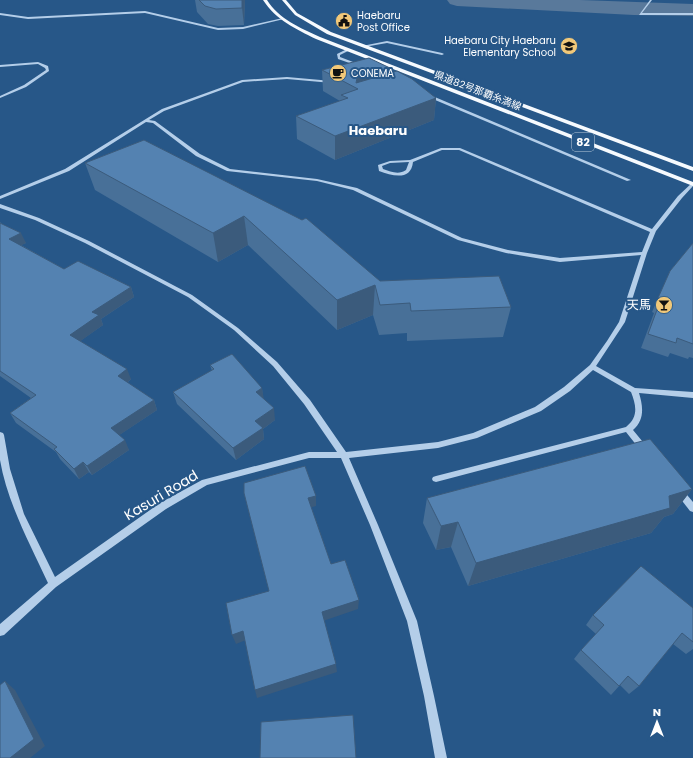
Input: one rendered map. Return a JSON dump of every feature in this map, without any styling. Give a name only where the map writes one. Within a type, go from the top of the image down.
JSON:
[{"type":"main road","name":"県道82号那覇糸満線","points":[[265,0],[272,10],[283,19],[318,38],[693,184]]},
{"type":"main road","name":"県道82号那覇糸満線","points":[[284,0],[296,14],[329,33],[693,169]]},
{"type":"street","points":[[651,0],[640,14],[693,14]]},
{"type":"street","points":[[0,14],[28,18],[145,12],[218,29],[243,28],[283,19]]},
{"type":"street","points":[[364,46],[387,42],[442,54]]},
{"type":"street","points":[[348,50],[338,55],[339,58],[367,68]]},
{"type":"street","points":[[0,66],[38,63],[47,67],[48,70],[25,86],[0,96]]},
{"type":"street","points":[[0,198],[67,170],[163,110],[243,82],[287,78],[337,82]]},
{"type":"street","points":[[425,94],[629,180]]},
{"type":"street","points":[[145,121],[154,122],[198,155],[229,170],[317,180],[355,189],[460,239],[508,252],[560,260],[644,253]]},
{"type":"street","points":[[411,160],[411,167],[408,172],[400,175],[389,174],[381,170],[380,165],[411,160],[441,149],[460,149],[653,231]]},
{"type":"street","name":"Kasuri Road","points":[[0,631],[53,584],[163,506],[205,482],[309,455],[344,455],[438,445],[474,436],[538,409],[567,389],[592,368],[622,322],[644,253],[653,231],[680,197],[693,184]]},
{"type":"street","points":[[0,206],[37,219],[87,242],[190,296],[236,329],[275,364],[294,387],[344,455],[374,525],[412,621],[441,758]]},
{"type":"street","points":[[592,368],[634,390],[693,395]]},
{"type":"street","points":[[436,479],[628,429],[634,426],[638,420],[638,402],[634,390]]},
{"type":"street","points":[[628,429],[648,453]]},
{"type":"street","points":[[0,435],[6,469],[20,514],[53,584]]},
{"type":"street","points":[[673,484],[693,508]]},
{"type":"building","points":[[199,0],[242,0],[242,8],[216,9],[205,6]]},
{"type":"building","points":[[369,58],[390,68],[357,78],[356,83],[397,71],[412,79],[436,98],[335,136],[296,116],[348,98],[341,95],[358,89],[322,70]]},
{"type":"building","points":[[144,140],[302,220],[306,218],[380,281],[499,276],[511,307],[411,311],[410,303],[380,305],[375,285],[337,300],[244,216],[213,233],[85,163]]},
{"type":"building","points":[[0,223],[21,233],[9,239],[64,269],[78,261],[131,287],[92,312],[99,315],[70,335],[127,369],[118,376],[154,400],[111,428],[125,440],[87,466],[83,462],[74,469],[54,449],[57,447],[10,413],[36,395],[0,371]]},
{"type":"building","points":[[693,243],[693,344],[677,338],[676,343],[648,334],[661,299],[658,298],[670,271]]},
{"type":"building","points":[[232,354],[262,388],[256,392],[274,408],[255,421],[263,428],[233,448],[173,392],[214,369],[210,365]]},
{"type":"building","points":[[650,439],[692,489],[669,496],[670,508],[476,563],[458,522],[441,526],[427,498]]},
{"type":"building","points":[[305,466],[316,496],[308,498],[331,564],[345,560],[359,600],[322,612],[336,664],[255,690],[243,631],[232,635],[226,603],[269,591],[244,493],[244,483]]},
{"type":"building","points":[[641,566],[693,608],[693,642],[682,633],[639,686],[628,676],[619,686],[581,650],[604,625],[593,615]]},
{"type":"building","points":[[5,681],[34,739],[10,758],[0,758],[0,685]]},
{"type":"building","points":[[353,715],[356,758],[260,758],[261,722]]},
{"type":"waterway","points":[[457,0],[634,9],[693,10]]},
{"type":"place","name":"Haebaru Post Office","points":[[344,21]]},
{"type":"place","name":"Haebaru City Haebaru Elementary School","points":[[569,46]]},
{"type":"place","name":"CONEMA","points":[[338,73]]},
{"type":"place","name":"天馬","points":[[664,305]]},
{"type":"district","name":"Haebaru","points":[[378,130]]}]
